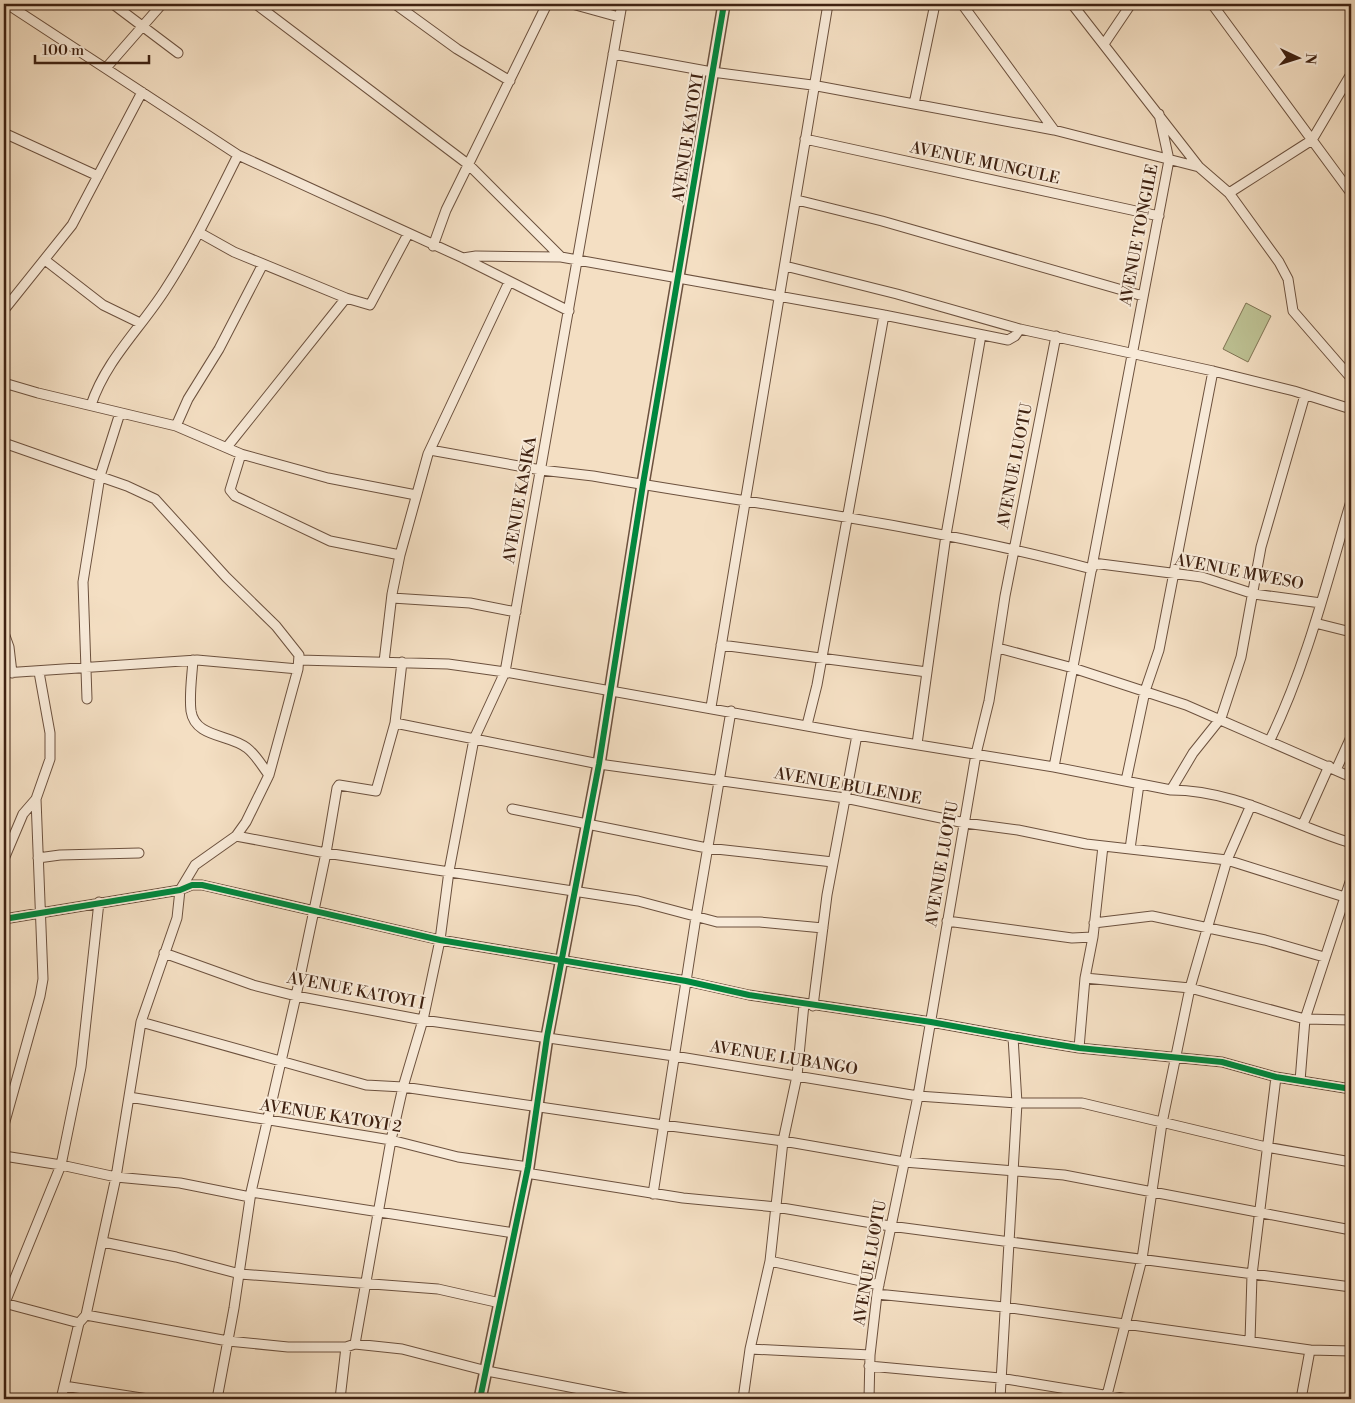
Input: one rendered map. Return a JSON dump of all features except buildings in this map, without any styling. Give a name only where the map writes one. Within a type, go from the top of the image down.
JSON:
[{"type":"street","points":[[7,4],[238,154],[433,246],[463,258],[569,311]]},
{"type":"street","points":[[113,4],[178,53]]},
{"type":"street","points":[[106,68],[142,24],[162,4]]},
{"type":"street","points":[[256,4],[468,165],[562,257]]},
{"type":"street","points":[[395,4],[457,49],[510,81]]},
{"type":"street","points":[[433,246],[446,210],[547,4]]},
{"type":"street","points":[[572,4],[619,17]]},
{"type":"street","name":"AVENUE KASIKA","points":[[355,1344],[391,1140],[403,1087],[423,1020],[440,940],[449,871],[474,739],[505,672],[569,311],[576,260],[597,156],[622,4]]},
{"type":"street","name":"AVENUE KATOYI","points":[[480,1399],[527,1170],[547,1036],[611,691],[643,484],[724,4]]},
{"type":"street","points":[[711,707],[744,500],[797,200],[812,86],[828,4]]},
{"type":"street","points":[[914,104],[935,4]]},
{"type":"street","points":[[962,4],[1054,130]]},
{"type":"street","name":"AVENUE TONGILE","points":[[1054,766],[1169,160],[1159,114],[1072,4]]},
{"type":"street","points":[[1104,44],[1131,4]]},
{"type":"street","points":[[1212,4],[1351,193]]},
{"type":"street","points":[[613,54],[712,72],[812,86],[1054,130],[1199,166]]},
{"type":"street","points":[[1228,193],[1312,140],[1351,74]]},
{"type":"street","points":[[4,310],[72,224],[142,92]]},
{"type":"street","points":[[1159,114],[1199,166],[1228,193],[1280,262],[1288,279],[1293,311],[1351,378]]},
{"type":"street","points":[[4,133],[98,176]]},
{"type":"street","name":"AVENUE MUNGULE","points":[[805,140],[1159,216]]},
{"type":"street","points":[[91,406],[108,368],[164,291],[200,233],[238,154]]},
{"type":"street","points":[[797,200],[882,220],[1143,296]]},
{"type":"street","points":[[200,233],[234,252],[346,298],[368,305],[373,304],[408,234]]},
{"type":"street","points":[[463,258],[476,256],[562,257],[884,315],[1008,340],[1020,329]]},
{"type":"street","points":[[45,260],[103,305],[140,323]]},
{"type":"street","points":[[176,426],[188,399],[219,349],[263,264]]},
{"type":"street","points":[[785,266],[897,294],[1020,329],[1213,371],[1305,395],[1351,410]]},
{"type":"street","points":[[384,662],[392,598],[400,555],[430,450],[509,282]]},
{"type":"street","points":[[227,447],[346,298]]},
{"type":"street","points":[[807,725],[822,658],[884,315]]},
{"type":"street","points":[[918,744],[926,672],[946,535],[981,335]]},
{"type":"street","name":"AVENUE LUOTU","points":[[869,1399],[869,1366],[878,1289],[918,1096],[976,754],[989,701],[1014,548],[1056,336]]},
{"type":"street","points":[[1126,781],[1145,691],[1158,650],[1213,371]]},
{"type":"street","points":[[4,383],[176,426],[241,454],[335,480],[416,496]]},
{"type":"street","points":[[1171,790],[1193,753],[1221,718],[1241,657],[1254,594],[1261,547],[1305,395]]},
{"type":"street","points":[[87,699],[83,582],[100,476],[120,413]]},
{"type":"street","points":[[4,443],[100,476],[155,499],[226,577],[276,626],[296,649],[298,664],[269,775],[236,836],[196,865],[180,890],[176,918],[141,1022],[130,1097],[103,1242],[86,1315],[79,1323],[61,1399]]},
{"type":"street","name":"AVENUE MWESO","points":[[430,450],[541,470],[744,500],[946,535],[1092,566],[1202,577],[1254,594],[1321,603]]},
{"type":"street","points":[[241,454],[230,490],[235,496],[330,541],[400,555]]},
{"type":"street","points":[[1270,740],[1286,706],[1315,623],[1351,500]]},
{"type":"street","points":[[392,598],[470,603],[516,612]]},
{"type":"street","points":[[1315,623],[1351,632]]},
{"type":"street","points":[[4,633],[9,647],[8,673],[193,660],[298,664],[384,662],[448,664],[711,707],[857,735],[1054,766],[1171,790],[1211,793],[1251,805],[1351,843]]},
{"type":"street","points":[[721,645],[926,672]]},
{"type":"street","points":[[998,648],[1073,668],[1221,718],[1351,777]]},
{"type":"street","points":[[193,660],[191,711],[197,723],[202,730],[239,742],[248,748],[269,775]]},
{"type":"street","points":[[218,1399],[240,1274],[251,1194],[266,1121],[296,996],[326,853],[337,788],[340,785],[375,792],[396,723],[402,662]]},
{"type":"street","points":[[4,1125],[43,980],[36,800],[50,759],[50,733],[39,672]]},
{"type":"street","points":[[653,1194],[718,779],[731,712]]},
{"type":"street","name":"AVENUE BULENDE","points":[[396,723],[598,764],[718,779],[845,798],[965,823],[1018,830],[1104,846],[1227,860],[1348,898]]},
{"type":"street","points":[[743,1399],[750,1349],[770,1261],[783,1141],[797,1076],[833,862],[857,735]]},
{"type":"street","points":[[1303,824],[1332,768],[1351,737]]},
{"type":"street","points":[[1130,849],[1139,784]]},
{"type":"street","points":[[4,859],[24,814],[36,800]]},
{"type":"street","points":[[1106,1397],[1142,1259],[1162,1123],[1190,988],[1227,860],[1251,805]]},
{"type":"street","points":[[512,809],[587,826],[707,848],[833,862]]},
{"type":"street","points":[[236,836],[326,853],[647,903],[717,922],[760,922],[823,928]]},
{"type":"street","points":[[1079,1048],[1085,978],[1093,937],[1104,846]]},
{"type":"street","points":[[38,858],[60,855],[139,853]]},
{"type":"street","points":[[1300,1081],[1305,1019],[1324,957],[1348,898],[1351,879]]},
{"type":"street","points":[[4,919],[180,890],[192,885],[202,885],[440,940],[686,981],[808,1005],[931,1022],[1079,1048],[1222,1062],[1276,1077],[1351,1089]]},
{"type":"street","points":[[79,1323],[4,1304],[61,1165],[81,1067],[99,902]]},
{"type":"street","points":[[1094,924],[1152,916],[1208,927],[1324,957]]},
{"type":"street","points":[[947,921],[1072,938],[1093,937]]},
{"type":"street","name":"AVENUE KATOYI I","points":[[164,953],[253,985],[296,996],[423,1020],[547,1036]]},
{"type":"street","points":[[1085,978],[1190,988],[1305,1019],[1351,1020]]},
{"type":"street","points":[[141,1022],[366,1085],[403,1087],[663,1126],[783,1141],[904,1162],[1064,1175],[1351,1230]]},
{"type":"street","name":"AVENUE LUBANGO","points":[[547,1036],[918,1096],[1082,1104],[1266,1147],[1351,1162]]},
{"type":"street","points":[[1000,1399],[1016,1102],[1013,1037]]},
{"type":"street","points":[[1250,1341],[1252,1275],[1266,1147],[1276,1077]]},
{"type":"street","name":"AVENUE KATOYI 2","points":[[130,1097],[266,1121],[391,1140],[458,1157],[653,1194],[776,1207],[890,1226],[1008,1240],[1252,1275],[1351,1287]]},
{"type":"street","points":[[4,1156],[61,1165],[116,1177],[180,1183],[348,1209],[378,1210],[514,1233]]},
{"type":"street","points":[[103,1242],[176,1257],[240,1274],[365,1285],[438,1289],[500,1303]]},
{"type":"street","points":[[770,1261],[878,1289],[1310,1350],[1351,1351]]},
{"type":"street","points":[[86,1315],[228,1340],[288,1347],[346,1347],[355,1344],[402,1349],[487,1371],[616,1398],[631,1399]]},
{"type":"street","points":[[340,1399],[346,1347]]},
{"type":"street","points":[[750,1349],[870,1355]]},
{"type":"street","points":[[1301,1399],[1310,1350]]},
{"type":"street","points":[[869,1366],[1000,1378],[1106,1397],[1128,1399]]},
{"type":"street","points":[[64,1386],[148,1399]]},
{"type":"green space","points":[[1246,303],[1271,316],[1248,362],[1223,349]]},
{"type":"cycle path","points":[[480,1399],[528,1167],[547,1037],[599,764],[643,484],[724,4]]},
{"type":"cycle path","points":[[4,919],[180,890],[192,885],[202,885],[440,940],[686,981],[749,995],[931,1022],[1079,1048],[1222,1062],[1276,1077],[1351,1089]]}]
